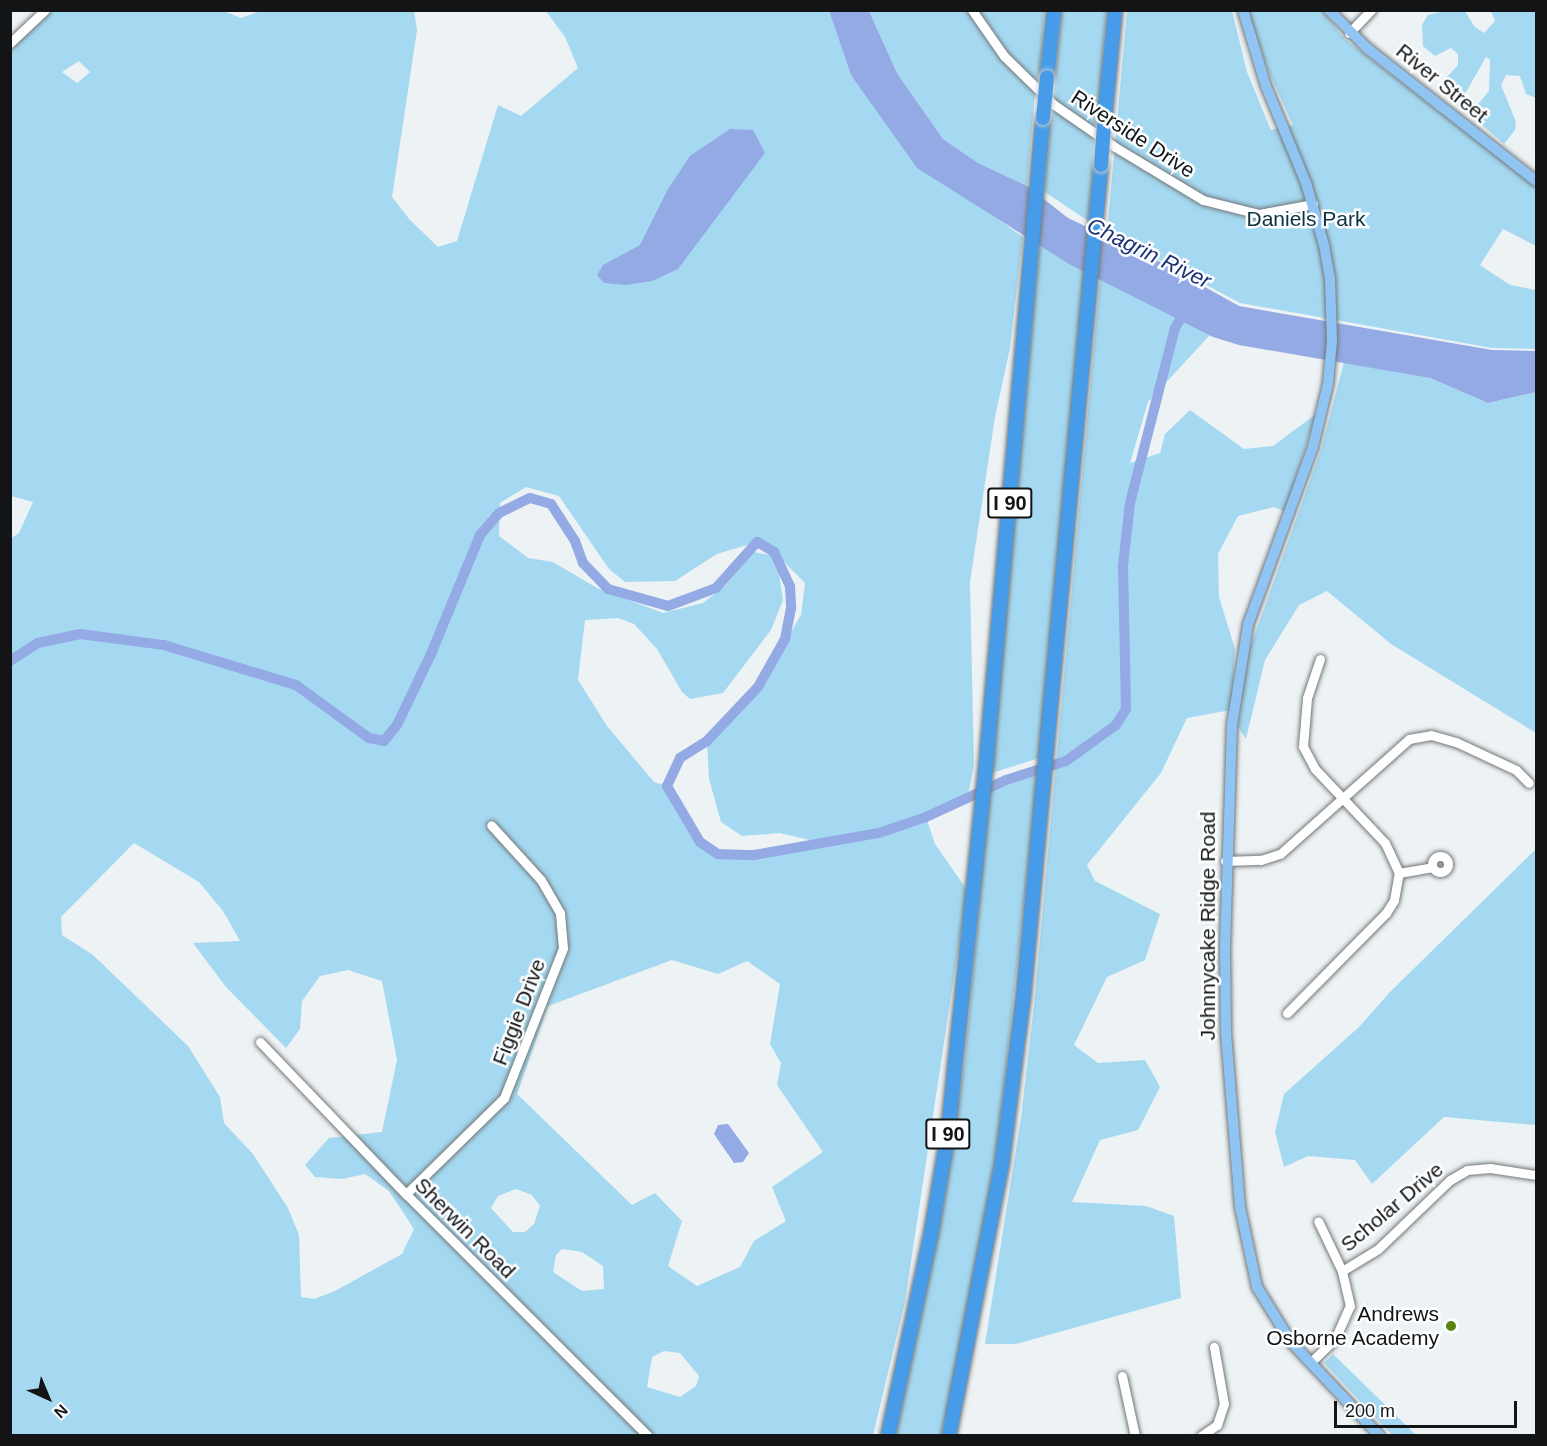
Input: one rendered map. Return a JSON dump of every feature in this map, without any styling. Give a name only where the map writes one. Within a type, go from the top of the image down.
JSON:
[{"type":"highway","name":"I 90","points":[[888,1436],[929,1245],[948,1133],[980,828],[1054,10]]},
{"type":"highway","name":"I 90","points":[[949,1436],[1002,1163],[1052,727],[1115,10]]},
{"type":"main road","name":"Johnnycake Ridge Road","points":[[1243,10],[1266,86],[1313,204],[1330,278],[1332,309],[1328,384],[1313,447],[1265,573],[1240,658],[1232,725],[1225,861],[1226,1034],[1240,1207],[1257,1287],[1291,1342],[1380,1436]]},
{"type":"main road","name":"River Street","points":[[1329,10],[1349,33],[1536,181]]},
{"type":"street","points":[[10,43],[45,10]]},
{"type":"street","name":"Riverside Drive","points":[[972,10],[1011,64],[1053,104],[1114,147],[1203,200],[1259,214],[1313,204]]},
{"type":"street","points":[[1349,33],[1371,10]]},
{"type":"street","points":[[1287,1012],[1386,913],[1394,900],[1399,873],[1385,843],[1315,769],[1303,746],[1304,717],[1320,659]]},
{"type":"street","points":[[1225,861],[1261,860],[1280,854],[1398,745],[1421,736],[1456,742],[1516,770],[1528,783]]},
{"type":"street","name":"Figgie Drive","points":[[406,1194],[504,1098],[563,948],[560,913],[541,880],[491,825]]},
{"type":"street","points":[[1399,873],[1432,867]]},
{"type":"street","name":"Sherwin Road","points":[[260,1042],[406,1194],[648,1436]]},
{"type":"street","name":"Scholar Drive","points":[[1342,1271],[1377,1249],[1450,1180],[1467,1170],[1490,1168],[1536,1175]]},
{"type":"street","points":[[1311,1362],[1345,1324],[1350,1306],[1342,1271],[1318,1221]]},
{"type":"street","points":[[1201,1436],[1217,1425],[1224,1404],[1214,1347]]},
{"type":"street","points":[[1122,1377],[1135,1436]]},
{"type":"green space","points":[[221,10],[241,18],[263,10],[414,11],[417,30],[392,197],[410,220],[438,247],[457,241],[498,105],[521,116],[578,68],[565,37],[546,11],[829,11],[851,75],[955,189],[1023,237],[1010,348],[995,417],[970,582],[974,765],[968,796],[926,817],[935,844],[967,890],[905,1302],[873,1435],[653,1435],[639,1421],[643,1435],[11,1435],[10,539],[19,533],[33,502],[11,496],[11,47],[50,11]],"holes":[[[79,61],[90,72],[77,83],[62,72]],[[526,487],[559,496],[609,569],[625,582],[675,581],[717,554],[757,542],[774,552],[805,583],[801,615],[758,687],[707,741],[709,779],[721,822],[742,836],[780,833],[818,842],[754,855],[718,854],[700,842],[667,786],[654,782],[607,726],[578,680],[585,620],[618,618],[634,624],[657,649],[682,692],[690,699],[723,693],[771,630],[783,600],[779,574],[770,555],[754,552],[725,586],[703,603],[663,613],[597,588],[553,562],[528,558],[499,536],[500,503]],[[134,843],[199,882],[223,911],[240,941],[193,943],[226,987],[286,1048],[300,1029],[302,1001],[320,976],[348,970],[382,981],[397,1060],[382,1132],[329,1138],[305,1165],[315,1177],[342,1179],[365,1174],[389,1191],[414,1229],[402,1254],[335,1291],[314,1299],[301,1297],[299,1235],[288,1208],[253,1154],[224,1123],[220,1097],[188,1046],[93,955],[62,935],[61,917]],[[672,960],[718,974],[747,961],[780,984],[770,1044],[781,1063],[777,1085],[823,1152],[772,1187],[786,1221],[754,1241],[740,1267],[697,1286],[668,1266],[682,1221],[655,1193],[632,1205],[517,1094],[548,1006]],[[516,1189],[532,1195],[540,1206],[534,1224],[525,1232],[513,1232],[491,1208],[498,1196]],[[562,1249],[582,1252],[603,1266],[604,1289],[582,1291],[553,1272],[556,1255]],[[664,1351],[680,1353],[699,1376],[696,1386],[680,1397],[647,1387],[652,1357]]]},
{"type":"green space","points":[[869,11],[970,11],[1035,93],[1027,186],[978,163],[943,139],[897,73]]},
{"type":"green space","points":[[977,11],[1044,11],[1039,87],[1017,64]]},
{"type":"green space","points":[[1062,11],[1106,11],[1097,132],[1053,100]]},
{"type":"green space","name":"Daniels Park","points":[[1127,11],[1232,11],[1247,72],[1271,130],[1293,125],[1268,70],[1248,11],[1322,11],[1345,39],[1536,187],[1536,246],[1503,229],[1480,265],[1510,285],[1536,290],[1536,349],[1492,348],[1240,303],[1107,232]]},
{"type":"green space","points":[[1444,11],[1465,11],[1474,26],[1484,33],[1495,21],[1491,11],[1535,11],[1536,98],[1526,94],[1520,76],[1506,75],[1501,85],[1516,122],[1515,130],[1504,144],[1473,117],[1474,109],[1489,91],[1490,60],[1486,57],[1458,106],[1443,90],[1446,78],[1458,65],[1458,54],[1451,48],[1435,56],[1423,46],[1422,25],[1428,15]]},
{"type":"green space","points":[[1052,106],[1096,138],[1088,221],[1045,192]]},
{"type":"green space","points":[[1041,231],[1085,261],[1083,286],[1039,758],[992,773]]},
{"type":"green space","points":[[1100,279],[1210,335],[1148,402],[1130,463],[1160,453],[1165,434],[1190,410],[1244,449],[1273,446],[1316,414],[1285,512],[1274,507],[1238,516],[1218,554],[1219,597],[1235,649],[1231,710],[1187,718],[1161,773],[1087,865],[1095,881],[1160,914],[1145,960],[1107,977],[1074,1045],[1098,1063],[1145,1060],[1160,1087],[1138,1130],[1100,1140],[1072,1202],[1146,1206],[1174,1216],[1181,1298],[1016,1344],[985,1344],[1021,1118],[1034,1005]]},
{"type":"green space","points":[[1344,362],[1430,378],[1488,403],[1536,392],[1536,733],[1391,644],[1327,591],[1299,605],[1265,660],[1246,739],[1238,727],[1247,656],[1321,450]]},
{"type":"green space","points":[[1038,774],[996,1155],[961,1349],[941,1435],[896,1436],[944,1205],[965,1060],[990,791]]},
{"type":"green space","points":[[1536,849],[1536,1125],[1444,1117],[1372,1184],[1355,1160],[1308,1156],[1284,1167],[1275,1132],[1284,1094],[1359,1027],[1390,992]]},
{"type":"green space","points":[[1333,1354],[1416,1435],[1392,1435],[1324,1363]]},
{"type":"shaded area","points":[[829,11],[869,11],[897,73],[943,139],[978,163],[1027,186],[1068,218],[1153,258],[1239,306],[1492,350],[1536,351],[1536,392],[1488,403],[1430,378],[1239,345],[1213,337],[1069,264],[917,168],[851,75]]},
{"type":"shaded area","points":[[730,129],[753,130],[765,153],[678,269],[652,281],[626,285],[604,283],[597,275],[603,265],[640,245],[668,189],[690,156]]},
{"type":"shaded area","points":[[728,1124],[749,1153],[743,1162],[734,1163],[714,1134],[718,1125]]},
{"type":"waterway","points":[[10,661],[38,643],[80,634],[164,645],[296,685],[369,738],[384,741],[397,725],[431,654],[480,535],[499,513],[530,498],[551,504],[575,541],[583,563],[608,589],[668,606],[716,588],[757,542],[774,552],[790,586],[791,608],[785,639],[758,687],[707,741],[680,758],[667,786],[700,842],[718,854],[754,855],[879,833],[926,817],[1006,780],[1066,761],[1116,725],[1126,709],[1123,566],[1130,503],[1175,328],[1187,308]]},
{"type":"place","name":"Andrews Osborne Academy","points":[[1451,1326]]},
{"type":"water label","name":"Chagrin River","points":[[1149,253]]}]
